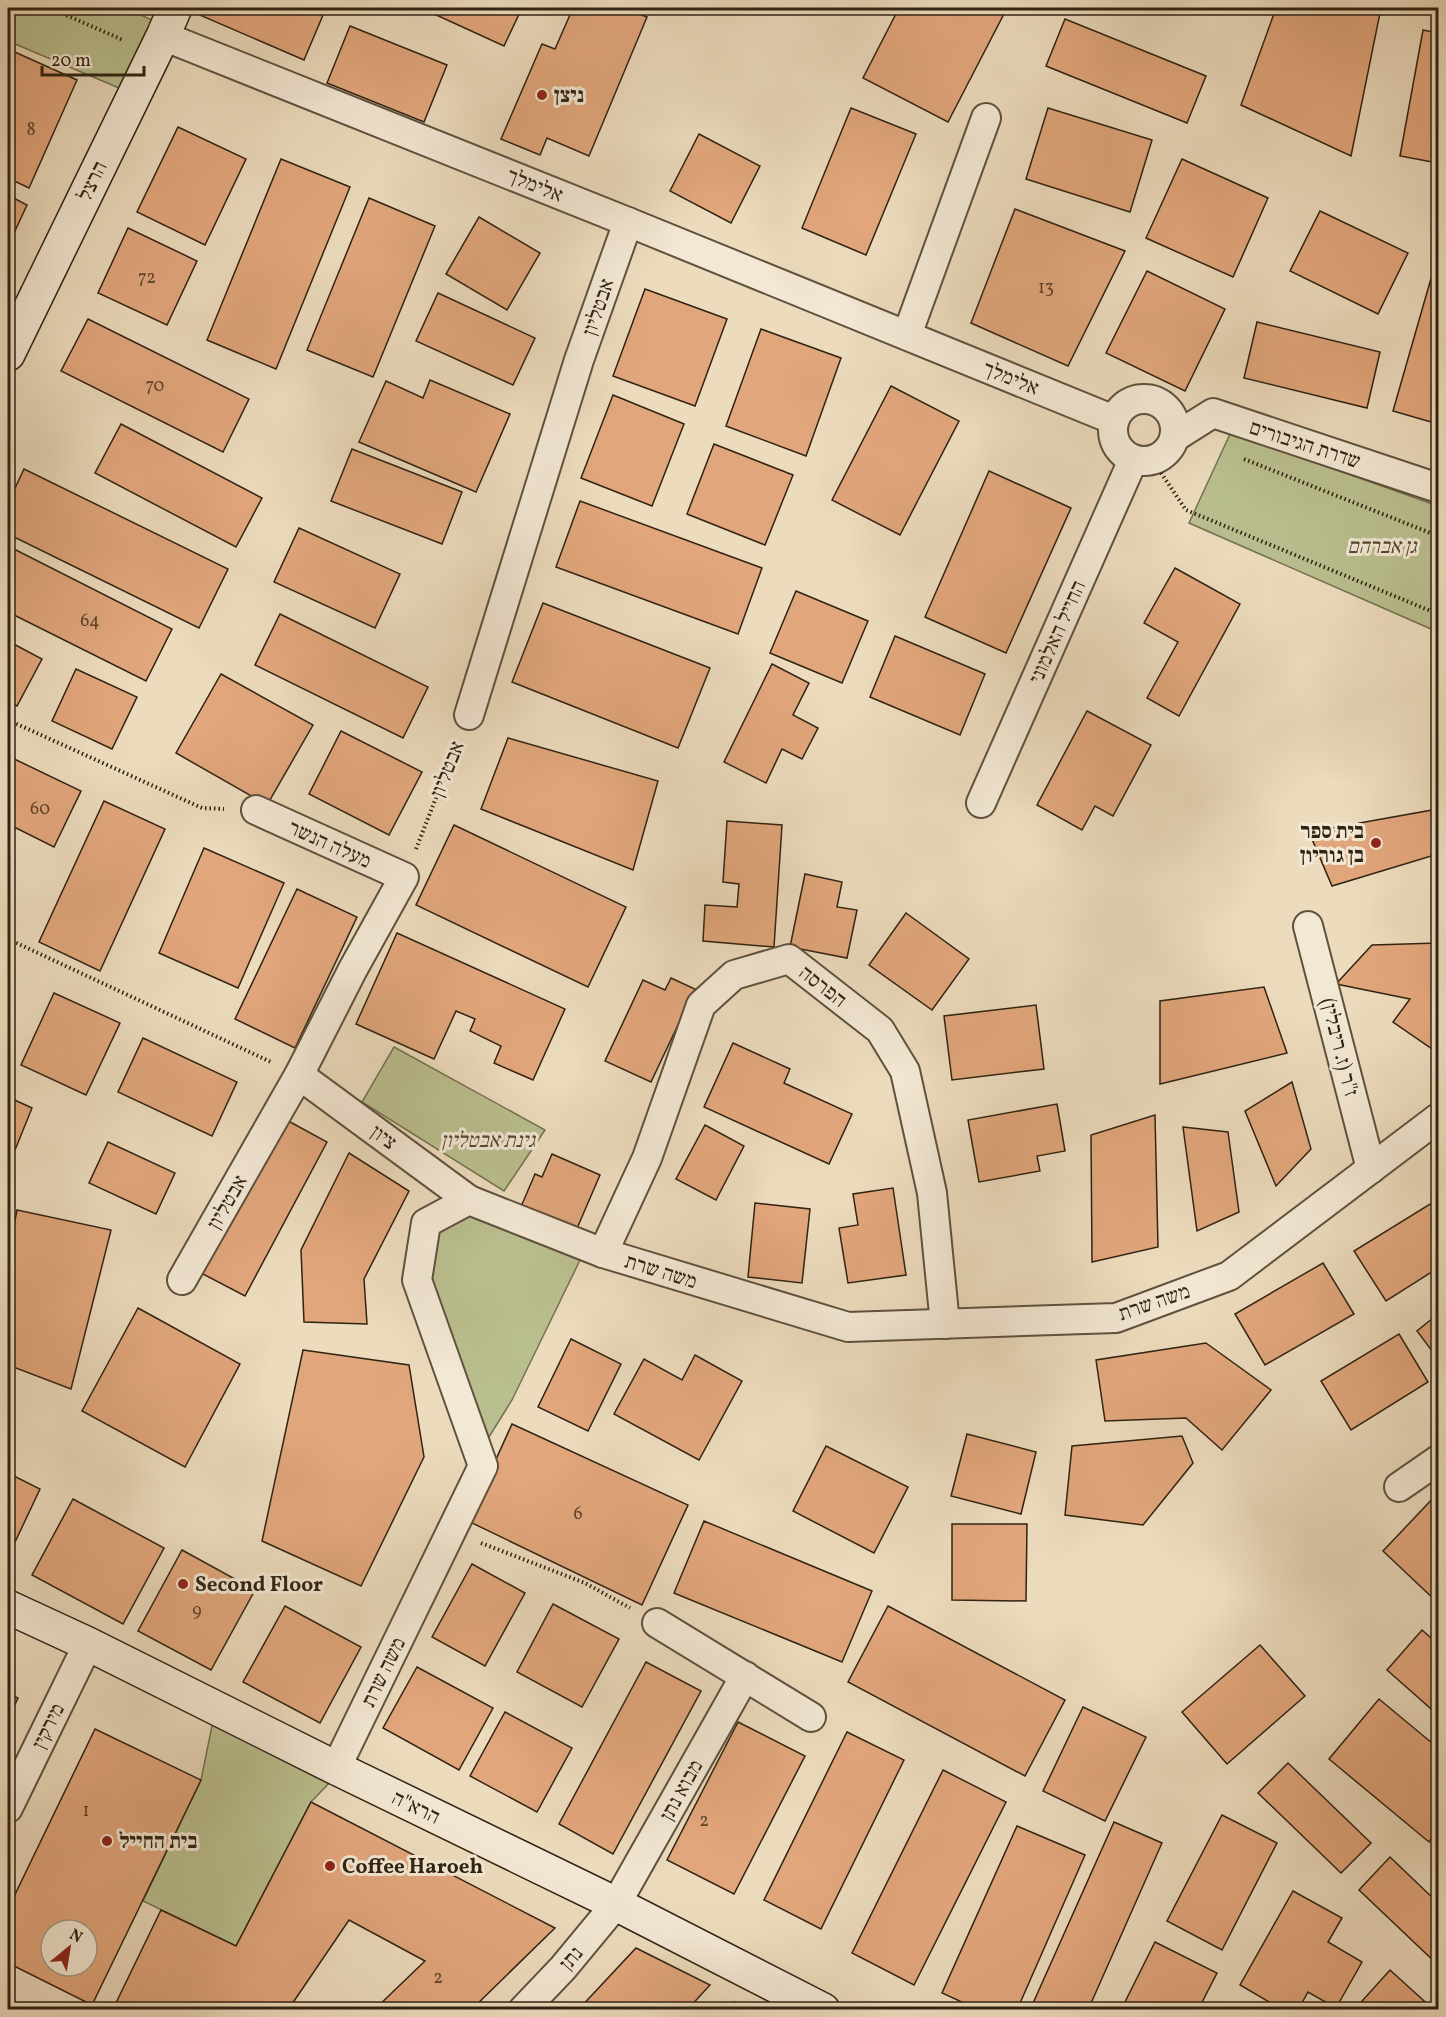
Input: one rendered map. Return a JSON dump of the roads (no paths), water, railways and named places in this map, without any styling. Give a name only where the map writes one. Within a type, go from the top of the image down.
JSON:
[{"type":"street","name":"אלימלך","points":[[164,32],[1114,420]]},
{"type":"street","name":"הרצל","points":[[8,354],[164,32]]},
{"type":"street","points":[[907,335],[986,118]]},
{"type":"street","name":"אבטליון","points":[[469,715],[579,360],[628,222]]},
{"type":"street","points":[[1147,399],[1166,407],[1176,426],[1175,437],[1173,445],[1167,452],[1143,461],[1118,448],[1114,439],[1114,420],[1127,404],[1147,399]]},
{"type":"street","name":"שדרת הגיבורים","points":[[1175,437],[1213,413],[1438,488]]},
{"type":"street","name":"החייל האלמוני","points":[[981,803],[1143,461]]},
{"type":"street","name":"מעלה הנשר","points":[[256,810],[404,877]]},
{"type":"street","name":"אבטליון","points":[[183,1280],[299,1075],[353,969],[404,877]]},
{"type":"street","name":"ז\"ר (ז. ריבלין)","points":[[1308,926],[1371,1169]]},
{"type":"street","name":"הפרסה","points":[[603,1253],[648,1158],[701,1005],[734,975],[789,959],[880,1030],[905,1071],[932,1193],[945,1324]]},
{"type":"street","name":"ציון","points":[[299,1075],[469,1200]]},
{"type":"street","name":"משה שרת","points":[[336,1768],[483,1466],[417,1280],[426,1223],[469,1200],[603,1253],[848,1328],[1116,1318],[1228,1276],[1438,1118]]},
{"type":"street","points":[[1399,1487],[1438,1460]]},
{"type":"street","name":"הרא\"ה","points":[[8,1607],[88,1644],[616,1904],[823,2010]]},
{"type":"street","points":[[657,1623],[811,1717]]},
{"type":"street","name":"מירקין","points":[[8,1808],[88,1644]]},
{"type":"street","name":"מבוא נתן","points":[[616,1904],[745,1676]]},
{"type":"street","name":"נתן","points":[[523,2010],[563,1968],[616,1904]]},
{"type":"place","name":"ניצן","points":[[542,95]]},
{"type":"place","name":"בית ספר בן גוריון","points":[[1376,843]]},
{"type":"place","name":"Second Floor","points":[[183,1584]]},
{"type":"place","name":"בית החייל","points":[[107,1841]]},
{"type":"place","name":"Coffee Haroeh","points":[[330,1866]]},
{"type":"park label","name":"גן אברהם","points":[[1382,546]]},
{"type":"park label","name":"גינת אבטליון","points":[[488,1140]]}]
